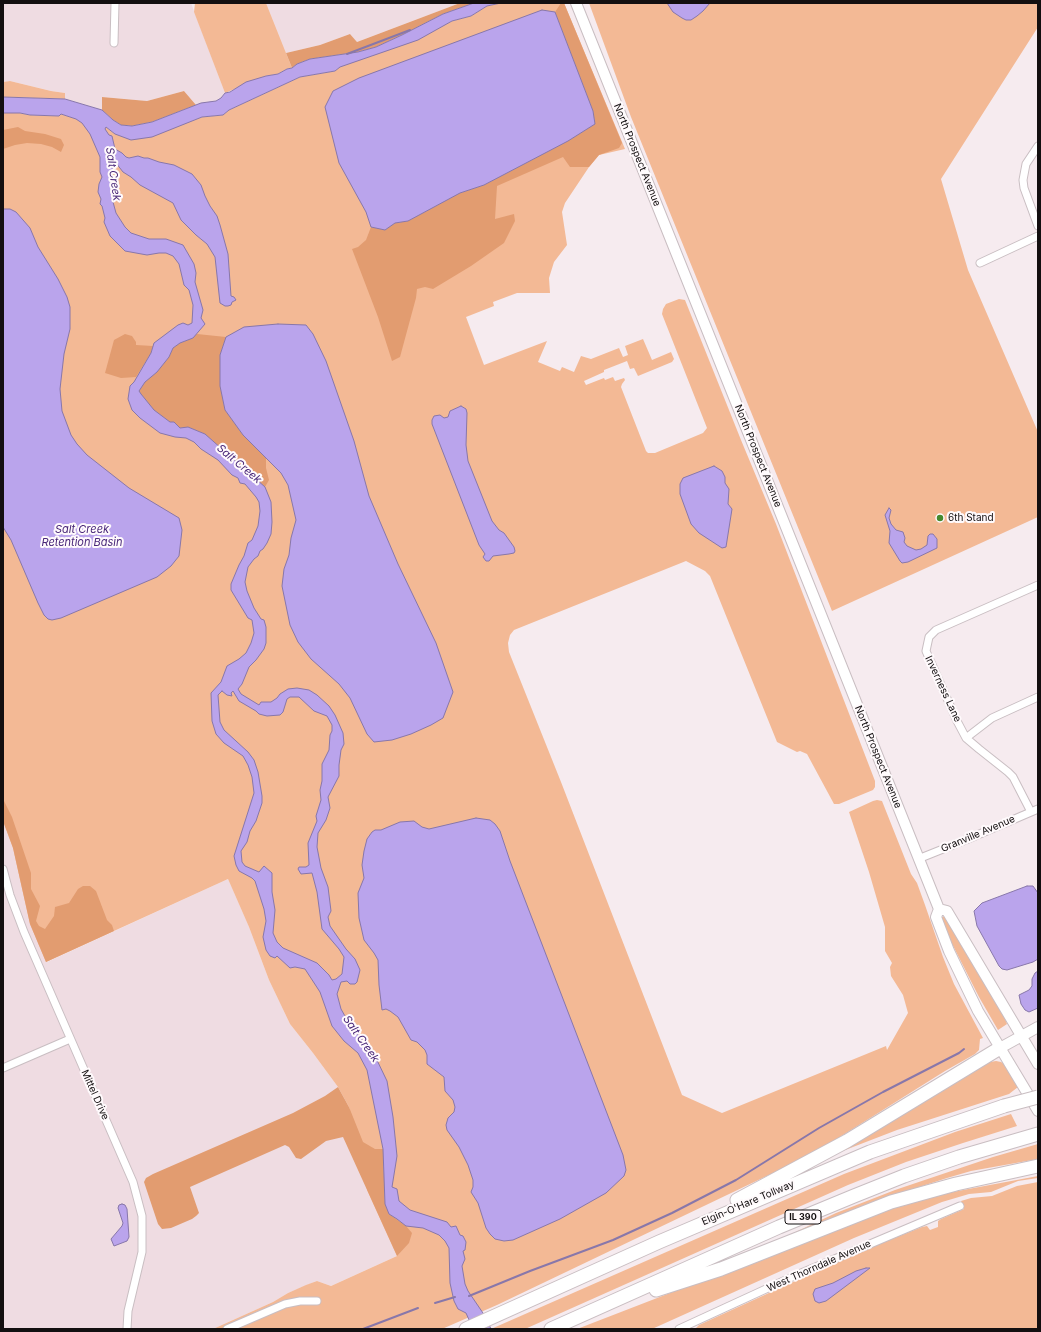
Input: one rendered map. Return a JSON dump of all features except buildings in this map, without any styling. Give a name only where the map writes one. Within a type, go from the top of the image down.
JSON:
[{"type":"highway","points":[[659,1242],[847,1141],[1000,1048]]},
{"type":"highway","name":"Elgin-O'Hare Tollway","points":[[466,1329],[659,1242],[870,1152],[1004,1106],[1038,1097]]},
{"type":"highway","name":"IL 390","points":[[551,1329],[779,1227],[854,1196],[911,1174],[1021,1138],[1038,1134]]},
{"type":"highway","points":[[590,1312],[721,1269],[891,1202],[956,1184],[1038,1166]]},
{"type":"main road","name":"North Prospect Avenue","points":[[576,4],[939,910],[936,917],[949,951],[973,1002],[1038,1111]]},
{"type":"main road","name":"North Prospect Avenue","points":[[939,910],[947,911],[1038,1064]]},
{"type":"main road","points":[[1000,1048],[1038,1027]]},
{"type":"street","points":[[114,43],[115,3]]},
{"type":"street","points":[[1038,146],[1026,164],[1023,180],[1024,188],[1038,226]]},
{"type":"street","points":[[980,263],[1038,236]]},
{"type":"street","name":"Inverness Lane","points":[[1031,812],[1013,777],[966,738],[926,651],[929,637],[936,630],[1038,585]]},
{"type":"street","points":[[966,738],[992,718],[1038,697]]},
{"type":"street","name":"Granville Avenue","points":[[918,859],[1038,809]]},
{"type":"street","name":"Mittel Drive","points":[[3,869],[10,895],[24,932],[133,1182],[142,1216],[142,1252],[128,1311],[127,1329]]},
{"type":"street","points":[[3,1068],[70,1038]]},
{"type":"street","name":"West Thorndale Avenue","points":[[679,1329],[820,1265],[960,1206]]},
{"type":"street","points":[[227,1329],[285,1304],[300,1301],[317,1301]]},
{"type":"shaded area","points":[[3,3],[191,3],[225,93],[216,101],[196,105],[184,91],[147,101],[102,97],[102,110],[65,99],[65,93],[10,81],[3,82]]},
{"type":"shaded area","points":[[195,3],[266,3],[292,68],[278,74],[266,76],[225,93],[194,12]]},
{"type":"shaded area","points":[[266,3],[460,3],[357,42],[350,34],[320,45],[286,53]]},
{"type":"shaded area","points":[[460,3],[474,3],[443,14],[376,47],[358,52],[310,59],[297,64],[292,68],[286,53],[320,45],[350,34],[357,42]]},
{"type":"shaded area","points":[[501,3],[564,3],[625,149],[599,155],[589,167],[565,203],[562,212],[567,245],[554,262],[549,278],[550,293],[517,293],[493,302],[494,306],[466,317],[484,365],[547,341],[538,362],[560,371],[562,367],[574,372],[581,356],[591,359],[619,348],[623,357],[628,355],[625,346],[643,339],[652,360],[671,352],[674,359],[672,362],[638,376],[634,368],[630,369],[627,361],[604,370],[604,372],[584,381],[586,385],[604,378],[605,380],[613,377],[615,381],[624,378],[625,380],[621,387],[646,451],[648,453],[655,453],[703,433],[707,428],[662,314],[666,304],[679,299],[685,300],[776,524],[875,781],[875,787],[873,790],[839,804],[834,804],[807,754],[800,751],[797,752],[777,742],[710,576],[705,571],[686,561],[514,630],[510,635],[508,643],[509,652],[682,1095],[722,1113],[886,1046],[887,1050],[908,1013],[903,995],[891,976],[890,967],[892,963],[885,951],[885,927],[849,812],[877,800],[882,801],[911,874],[917,883],[954,984],[983,1038],[980,1039],[979,1050],[975,1054],[945,1071],[824,1147],[796,1162],[497,1305],[442,1329],[213,1329],[273,1302],[306,1285],[317,1281],[331,1286],[397,1256],[367,1190],[349,1107],[338,1087],[290,1024],[269,980],[249,927],[228,879],[46,962],[30,924],[13,848],[3,821],[3,113],[58,116],[61,114],[106,127],[115,134],[182,124],[202,117],[223,115],[229,110],[300,77],[335,71],[339,67],[452,21],[471,16],[487,6]]},
{"type":"shaded area","points":[[561,3],[564,3],[622,143],[619,148],[599,155],[589,167],[570,167],[563,157],[497,186],[495,219],[514,214],[515,221],[504,243],[471,266],[433,289],[425,287],[417,289],[416,298],[400,357],[392,361],[378,317],[352,249],[358,247],[366,240],[371,227],[385,230],[395,223],[408,221],[460,193],[484,185],[568,141],[595,124],[593,111],[555,12]]},
{"type":"shaded area","points":[[589,3],[1038,3],[1038,27],[941,179],[968,270],[1038,432],[1038,517],[832,611],[631,117]]},
{"type":"shaded area","points":[[10,81],[65,93],[65,99],[3,97],[3,82]]},
{"type":"shaded area","points":[[184,91],[196,105],[152,122],[132,126],[121,125],[102,110],[102,97],[147,101]]},
{"type":"shaded area","points":[[18,127],[25,131],[45,134],[61,139],[64,145],[61,152],[52,147],[41,144],[27,143],[3,149],[3,130]]},
{"type":"shaded area","points":[[125,334],[132,336],[136,342],[136,345],[153,346],[151,353],[136,377],[121,378],[105,373],[114,340]]},
{"type":"shaded area","points":[[194,335],[226,337],[220,355],[220,386],[225,410],[243,435],[266,458],[266,468],[269,480],[265,487],[205,434],[188,427],[180,428],[174,422],[170,422],[154,410],[139,391],[145,382],[157,372],[169,357],[173,348],[180,343],[193,338]]},
{"type":"shaded area","points":[[3,799],[12,817],[31,873],[31,889],[40,906],[36,921],[39,926],[45,929],[54,916],[55,907],[69,903],[78,889],[83,886],[90,886],[96,891],[107,920],[112,925],[114,931],[46,962],[30,924],[13,848],[3,821]]},
{"type":"shaded area","points":[[3,821],[13,848],[47,962],[228,879],[249,927],[269,980],[290,1024],[338,1087],[349,1107],[367,1190],[397,1256],[331,1286],[317,1281],[288,1293],[273,1302],[213,1329],[3,1329]]},
{"type":"shaded area","points":[[945,916],[1004,1016],[1007,1024],[998,1030],[979,997],[945,930],[940,918]]},
{"type":"shaded area","points":[[996,1061],[1004,1064],[1018,1087],[1009,1094],[897,1130],[840,1152],[839,1150],[976,1068]]},
{"type":"shaded area","points":[[338,1087],[349,1107],[363,1142],[375,1149],[383,1149],[385,1204],[389,1214],[406,1226],[412,1233],[409,1243],[397,1256],[343,1137],[326,1141],[301,1159],[296,1158],[289,1147],[285,1145],[190,1187],[199,1213],[192,1219],[171,1228],[162,1229],[158,1224],[144,1182],[146,1178],[293,1113],[325,1096]]},
{"type":"shaded area","points":[[1011,1114],[1017,1126],[906,1162],[848,1185],[525,1329],[491,1329],[844,1174],[955,1132]]},
{"type":"shaded area","points":[[1038,1144],[1038,1159],[971,1171],[947,1178],[910,1190],[787,1236],[836,1213],[895,1190],[993,1157]]},
{"type":"shaded area","points":[[1038,1176],[1038,1178],[1018,1181],[991,1192],[969,1194],[942,1202],[854,1238],[652,1329],[577,1329],[896,1207],[947,1193]]},
{"type":"shaded area","points":[[1038,1182],[1038,1329],[695,1329],[699,1325],[852,1255],[922,1227],[927,1226],[930,1230],[938,1227],[938,1221],[964,1209],[961,1201],[971,1198],[992,1196],[1017,1186]]},
{"type":"water","name":"Salt Creek","points":[[474,3],[501,3],[487,6],[471,16],[452,21],[418,40],[340,67],[335,71],[300,77],[229,110],[223,115],[202,117],[152,137],[131,140],[115,134],[106,127],[105,129],[109,135],[112,136],[115,149],[126,157],[129,158],[138,156],[148,158],[174,165],[192,174],[201,185],[220,225],[228,254],[231,296],[236,300],[228,306],[220,303],[215,257],[207,244],[181,220],[173,203],[140,185],[123,172],[116,163],[113,164],[111,180],[113,202],[116,213],[131,233],[149,239],[166,239],[183,245],[194,264],[196,273],[195,282],[203,310],[201,318],[205,324],[193,338],[180,343],[173,348],[169,357],[157,372],[145,382],[139,391],[154,410],[170,422],[174,422],[180,428],[188,427],[205,434],[265,487],[271,502],[271,534],[263,549],[248,567],[245,582],[254,608],[261,619],[264,620],[266,627],[266,643],[264,649],[249,667],[242,684],[238,689],[241,694],[259,705],[261,702],[271,702],[288,689],[297,688],[309,690],[329,706],[343,733],[344,744],[341,750],[339,776],[328,797],[330,808],[326,820],[318,833],[317,847],[321,868],[328,887],[331,911],[328,917],[330,926],[355,959],[360,970],[357,982],[355,984],[350,984],[347,981],[341,982],[337,994],[341,1009],[350,1025],[374,1054],[387,1081],[397,1156],[392,1187],[397,1189],[399,1201],[410,1210],[447,1222],[451,1227],[456,1226],[460,1235],[463,1236],[466,1242],[465,1250],[463,1251],[465,1259],[462,1266],[465,1284],[485,1316],[491,1329],[473,1329],[466,1313],[458,1309],[454,1301],[450,1283],[449,1248],[445,1241],[439,1235],[423,1228],[406,1226],[389,1214],[385,1204],[383,1149],[367,1070],[358,1053],[344,1041],[332,1026],[320,992],[305,969],[295,967],[290,968],[277,956],[275,958],[270,956],[266,950],[263,937],[266,921],[264,909],[255,881],[239,871],[236,865],[234,856],[254,793],[252,777],[243,756],[224,743],[216,734],[212,721],[211,693],[221,682],[227,666],[246,653],[254,633],[252,620],[248,618],[231,590],[231,584],[244,556],[248,543],[252,540],[258,526],[260,511],[259,502],[245,484],[240,483],[238,478],[232,475],[218,460],[201,449],[194,442],[186,438],[160,433],[132,410],[128,399],[130,386],[134,382],[151,353],[154,343],[178,325],[183,323],[188,325],[192,323],[193,305],[189,290],[184,285],[179,264],[173,256],[166,253],[147,255],[125,251],[110,236],[104,222],[105,218],[98,192],[102,177],[100,172],[100,157],[90,134],[82,123],[76,119],[61,114],[59,116],[3,113],[3,97],[65,99],[102,110],[121,125],[132,126],[152,122],[201,103],[216,101],[225,93],[230,92],[246,82],[278,74],[310,59],[358,52],[376,47],[443,14]],"holes":[[[222,691],[227,695],[232,696],[231,693],[233,691],[239,701],[259,714],[267,716],[280,715],[283,712],[287,699],[290,697],[299,697],[314,711],[327,716],[332,725],[329,750],[322,764],[322,781],[320,790],[321,800],[316,816],[317,821],[308,843],[309,865],[306,867],[299,867],[298,869],[301,874],[312,873],[317,892],[322,929],[344,957],[342,974],[336,979],[332,980],[317,963],[283,948],[277,942],[273,933],[275,910],[272,892],[272,873],[264,866],[259,872],[245,866],[242,862],[241,851],[247,842],[250,831],[256,821],[262,803],[262,796],[258,772],[254,760],[248,752],[224,730],[220,722],[218,695]]]},
{"type":"water","points":[[667,3],[710,3],[697,16],[691,20],[686,20],[673,12]]},
{"type":"water","points":[[542,10],[555,12],[593,111],[595,124],[568,141],[484,185],[460,193],[408,221],[395,223],[385,230],[371,227],[366,212],[339,163],[325,107],[333,91],[359,78]]},
{"type":"water","name":"Salt Creek Retention Basin","points":[[3,209],[10,209],[16,212],[30,228],[38,247],[58,279],[67,297],[70,307],[70,329],[64,354],[60,389],[62,411],[71,435],[87,455],[129,488],[179,518],[182,530],[179,556],[171,566],[157,577],[61,618],[52,620],[48,619],[44,615],[11,540],[3,527]]},
{"type":"water","points":[[278,324],[306,325],[313,334],[326,361],[354,441],[369,496],[398,564],[436,643],[453,692],[443,718],[411,734],[392,740],[374,742],[367,734],[350,698],[339,684],[311,659],[298,642],[290,625],[282,586],[284,569],[289,555],[291,538],[296,520],[288,485],[281,473],[243,435],[225,410],[220,386],[220,355],[226,337],[244,327]]},
{"type":"water","points":[[461,406],[466,409],[467,413],[466,445],[468,461],[492,521],[499,530],[504,533],[514,547],[515,551],[514,553],[493,556],[489,561],[486,561],[483,557],[485,554],[479,545],[432,424],[434,416],[440,415],[444,418],[448,417],[450,411]]},
{"type":"water","points":[[714,466],[722,471],[725,477],[725,483],[729,489],[728,504],[732,509],[726,547],[722,548],[699,533],[691,524],[680,494],[680,484],[683,478]]},
{"type":"water","points":[[889,508],[891,510],[889,518],[891,524],[896,530],[903,532],[905,538],[904,542],[907,546],[916,550],[921,549],[927,545],[928,536],[933,534],[937,539],[937,548],[908,562],[902,563],[889,543],[890,531],[885,515]]},
{"type":"water","points":[[476,818],[490,820],[500,831],[510,861],[623,1155],[626,1170],[624,1176],[606,1193],[560,1219],[513,1240],[504,1241],[495,1239],[486,1228],[478,1203],[471,1192],[473,1180],[468,1165],[459,1147],[447,1130],[446,1125],[448,1118],[454,1112],[455,1107],[453,1100],[445,1091],[444,1077],[427,1064],[427,1055],[425,1050],[417,1042],[411,1040],[398,1017],[386,1009],[382,1010],[378,960],[364,940],[359,918],[358,893],[364,878],[362,865],[364,851],[367,839],[372,832],[400,822],[414,821],[422,827],[429,829]]},
{"type":"water","points":[[1027,886],[1033,886],[1038,893],[1038,959],[1007,970],[1002,969],[977,926],[974,911],[982,903]]},
{"type":"water","points":[[1038,971],[1038,1008],[1029,1012],[1025,1010],[1021,1004],[1019,995],[1029,990],[1032,986],[1032,979]]},
{"type":"water","points":[[119,1205],[125,1205],[127,1209],[129,1237],[127,1241],[114,1246],[111,1239],[123,1223],[118,1208]]},
{"type":"water","points":[[870,1268],[826,1301],[819,1303],[815,1301],[813,1294],[815,1289],[833,1283],[856,1271]]},
{"type":"waterway","points":[[347,54],[410,30]]},
{"type":"waterway","points":[[469,1296],[613,1240],[672,1213],[736,1180],[819,1128],[964,1049]]},
{"type":"waterway","points":[[435,1303],[455,1297]]},
{"type":"waterway","points":[[363,1329],[418,1308]]},
{"type":"place","name":"6th Stand","points":[[940,518]]}]
